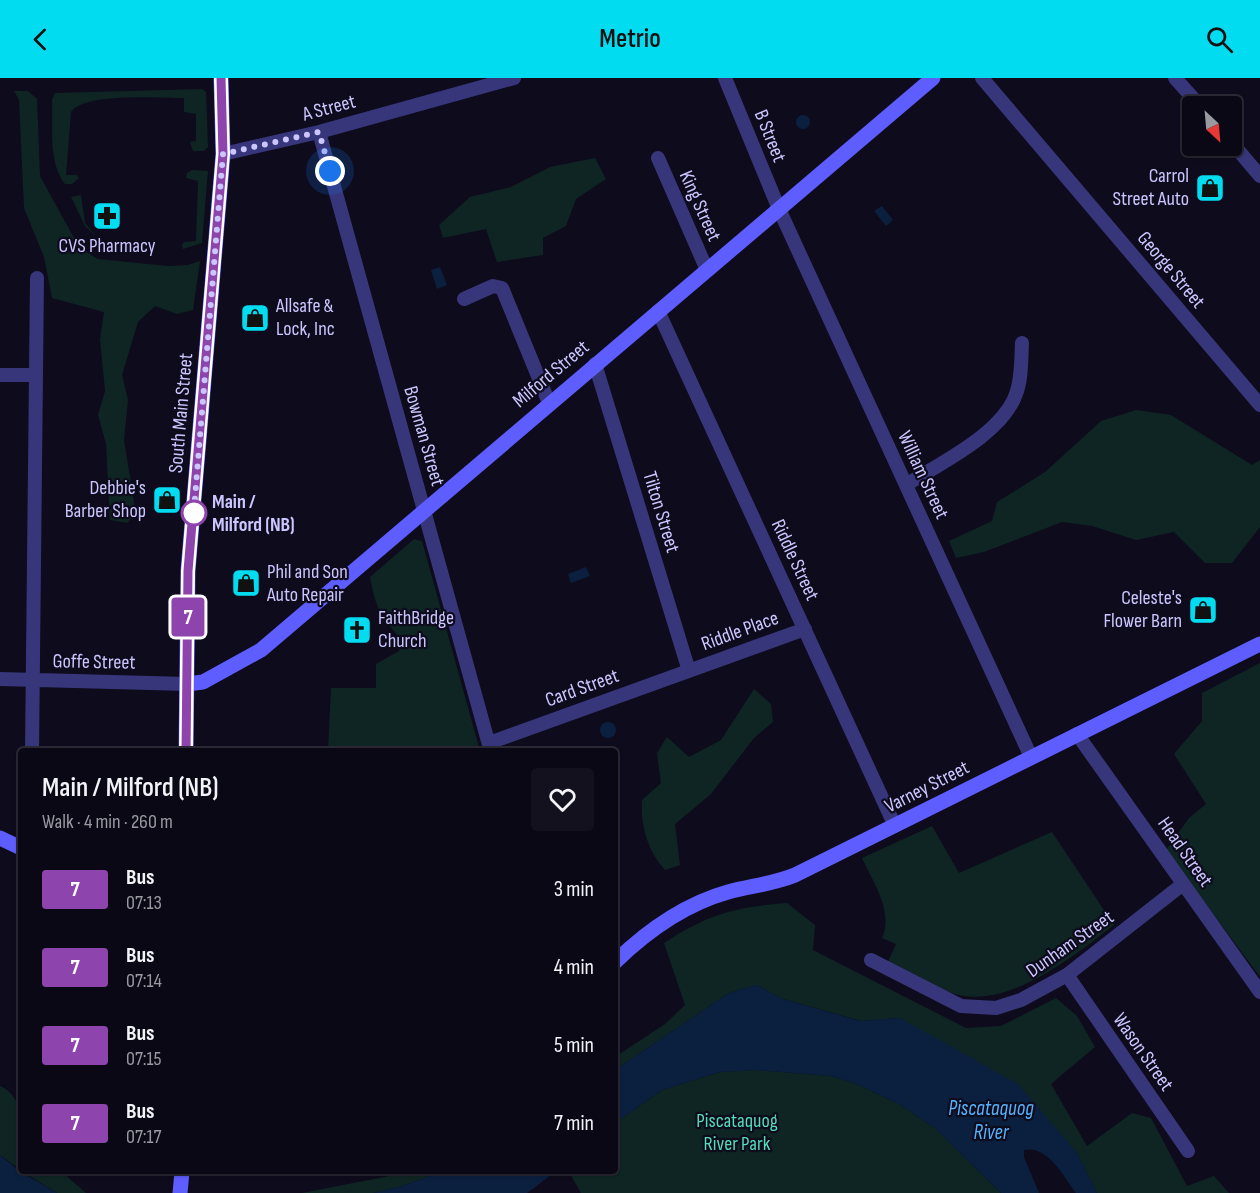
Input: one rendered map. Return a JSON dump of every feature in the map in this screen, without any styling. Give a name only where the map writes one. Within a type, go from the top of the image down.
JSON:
[{"type":"main road","name":"South Main Street","points":[[186,748],[188,571],[223,154],[221,78]]},
{"type":"main road","name":"Milford Street","points":[[188,684],[203,682],[261,650],[926,80]]},
{"type":"main road","name":"Varney Street","points":[[618,959],[647,933],[688,908],[727,892],[795,875],[1260,644]]},
{"type":"main road","points":[[0,838],[18,847]]},
{"type":"main road","points":[[180,1193],[182,1174]]},
{"type":"street","name":"A Street","points":[[223,154],[319,132],[514,78]]},
{"type":"street","name":"B Street","points":[[725,78],[779,208]]},
{"type":"street","name":"George Street","points":[[982,78],[1260,405]]},
{"type":"street","points":[[1175,78],[1191,96]]},
{"type":"street","name":"Bowman Street","points":[[319,132],[490,747]]},
{"type":"street","points":[[1242,155],[1260,176]]},
{"type":"street","name":"King Street","points":[[658,158],[706,270]]},
{"type":"street","name":"William Street","points":[[779,208],[1031,757]]},
{"type":"street","points":[[32,748],[37,278]]},
{"type":"street","points":[[464,299],[493,286],[501,288],[549,403]]},
{"type":"street","name":"Riddle Street","points":[[658,310],[895,826]]},
{"type":"street","points":[[906,485],[981,437],[1001,419],[1016,396],[1020,379],[1022,343]]},
{"type":"street","name":"Tilton Street","points":[[595,364],[689,670]]},
{"type":"street","points":[[0,375],[35,375]]},
{"type":"street","name":"Riddle Place","points":[[689,670],[805,629]]},
{"type":"street","name":"Card Street","points":[[490,747],[689,670]]},
{"type":"street","name":"Goffe Street","points":[[0,679],[188,684]]},
{"type":"street","name":"Head Street","points":[[1077,734],[1260,992]]},
{"type":"street","name":"Dunham Street","points":[[871,960],[961,1006],[996,1008],[1021,1000],[1066,975],[1183,884]]},
{"type":"street","name":"Wason Street","points":[[1066,975],[1188,1151]]},
{"type":"green space","points":[[202,89],[206,92],[208,147],[204,151],[193,151],[190,142],[196,141],[196,114],[184,112],[184,98],[106,99],[91,101],[79,106],[71,112],[66,175],[77,175],[79,178],[72,184],[65,184],[56,166],[54,155],[52,100],[55,93]]},
{"type":"green space","points":[[14,91],[28,91],[37,99],[40,176],[79,247],[98,259],[168,266],[188,265],[200,261],[193,310],[177,314],[155,306],[138,322],[122,375],[128,400],[124,440],[136,514],[127,523],[110,520],[106,444],[98,415],[105,391],[100,339],[104,312],[52,298],[44,257],[24,208],[19,100]]},
{"type":"green space","points":[[595,158],[606,179],[576,199],[566,226],[543,238],[543,255],[497,262],[486,229],[443,238],[439,225],[470,197],[511,187],[550,167]]},
{"type":"green space","points":[[192,170],[208,171],[202,243],[183,249],[184,242],[196,241],[198,181],[186,178],[187,173]]},
{"type":"green space","points":[[81,195],[85,223],[97,237],[85,226],[71,197]]},
{"type":"green space","points":[[1136,410],[1171,415],[1252,465],[1260,460],[1260,527],[1232,563],[1205,563],[1174,532],[1136,540],[1092,526],[1062,522],[984,552],[956,558],[949,541],[992,521],[997,502],[1045,472],[1101,421]]},
{"type":"green space","points":[[414,539],[422,541],[479,748],[328,748],[331,688],[376,688],[376,664],[399,651],[400,637],[387,623],[379,609],[370,577]]},
{"type":"green space","points":[[1260,663],[1260,977],[1166,850],[1189,818],[1206,804],[1174,754],[1202,721],[1202,693]]},
{"type":"green space","points":[[754,689],[771,704],[773,722],[754,738],[711,794],[675,824],[680,865],[665,870],[650,847],[642,819],[642,800],[661,783],[657,753],[667,737],[689,757],[721,740]]},
{"type":"green space","points":[[932,826],[959,873],[1052,832],[1114,925],[1042,976],[1000,993],[979,997],[950,993],[887,964],[896,944],[882,938],[885,928],[884,908],[862,858]]},
{"type":"green space","points":[[787,903],[815,925],[813,950],[966,1028],[1001,1026],[1056,998],[1077,1016],[1095,1047],[1051,1084],[1087,1146],[1132,1113],[1151,1118],[1187,1186],[1214,1176],[1229,1193],[1097,1193],[1077,1153],[900,1018],[861,1021],[780,998],[757,985],[729,993],[618,1068],[618,1055],[665,1024],[685,1005],[664,943],[694,925],[722,914],[752,907]]},
{"type":"green space","name":"Piscataquog River Park","points":[[756,1070],[831,1076],[857,1084],[899,1104],[936,1129],[1001,1193],[581,1193],[570,1174],[618,1174],[618,1121],[662,1090],[720,1072]]},
{"type":"green space","points":[[0,1086],[10,1092],[18,1106],[18,1168],[0,1155]]},
{"type":"green space","points":[[26,1174],[64,1174],[86,1193],[57,1193]]},
{"type":"green space","points":[[400,1174],[436,1174],[373,1193],[302,1193]]},
{"type":"water","points":[[800,115],[806,115],[810,122],[806,129],[800,129],[796,125],[796,119]]},
{"type":"water","points":[[882,206],[893,220],[886,226],[874,211]]},
{"type":"water","points":[[440,267],[447,285],[437,289],[431,270]]},
{"type":"water","points":[[586,567],[590,576],[571,583],[568,574]]},
{"type":"water","points":[[608,722],[614,724],[616,730],[614,736],[608,738],[602,736],[600,730],[602,724]]},
{"type":"water","name":"Piscataquog River","points":[[757,985],[780,998],[860,1021],[900,1018],[1018,1084],[1077,1153],[1097,1193],[1076,1193],[1048,1157],[1041,1152],[1024,1150],[1024,1157],[1039,1193],[1001,1193],[936,1129],[899,1104],[857,1084],[831,1076],[756,1070],[720,1072],[662,1090],[618,1121],[618,1068],[729,993]]},
{"type":"water","points":[[0,1155],[18,1170],[18,1174],[24,1174],[57,1193],[0,1193]]},
{"type":"water","points":[[436,1174],[552,1174],[527,1193],[373,1193]]},
{"type":"bus line","name":"7","points":[[186,748],[188,571],[223,154],[221,78]]},
{"type":"place","name":"Carrol Street Auto","points":[[1210,188]]},
{"type":"place","name":"CVS Pharmacy","points":[[107,216]]},
{"type":"place","name":"Allsafe & Lock, Inc","points":[[255,318]]},
{"type":"place","name":"Debbie's Barber Shop","points":[[167,500]]},
{"type":"place","name":"Main / Milford (NB)","points":[[194,513]]},
{"type":"place","name":"Phil and Son Auto Repair","points":[[246,583]]},
{"type":"place","name":"Celeste's Flower Barn","points":[[1203,610]]},
{"type":"place","name":"FaithBridge Church","points":[[357,630]]},
{"type":"route","points":[[194,513],[193,522],[223,154],[319,132],[330,171]]}]
